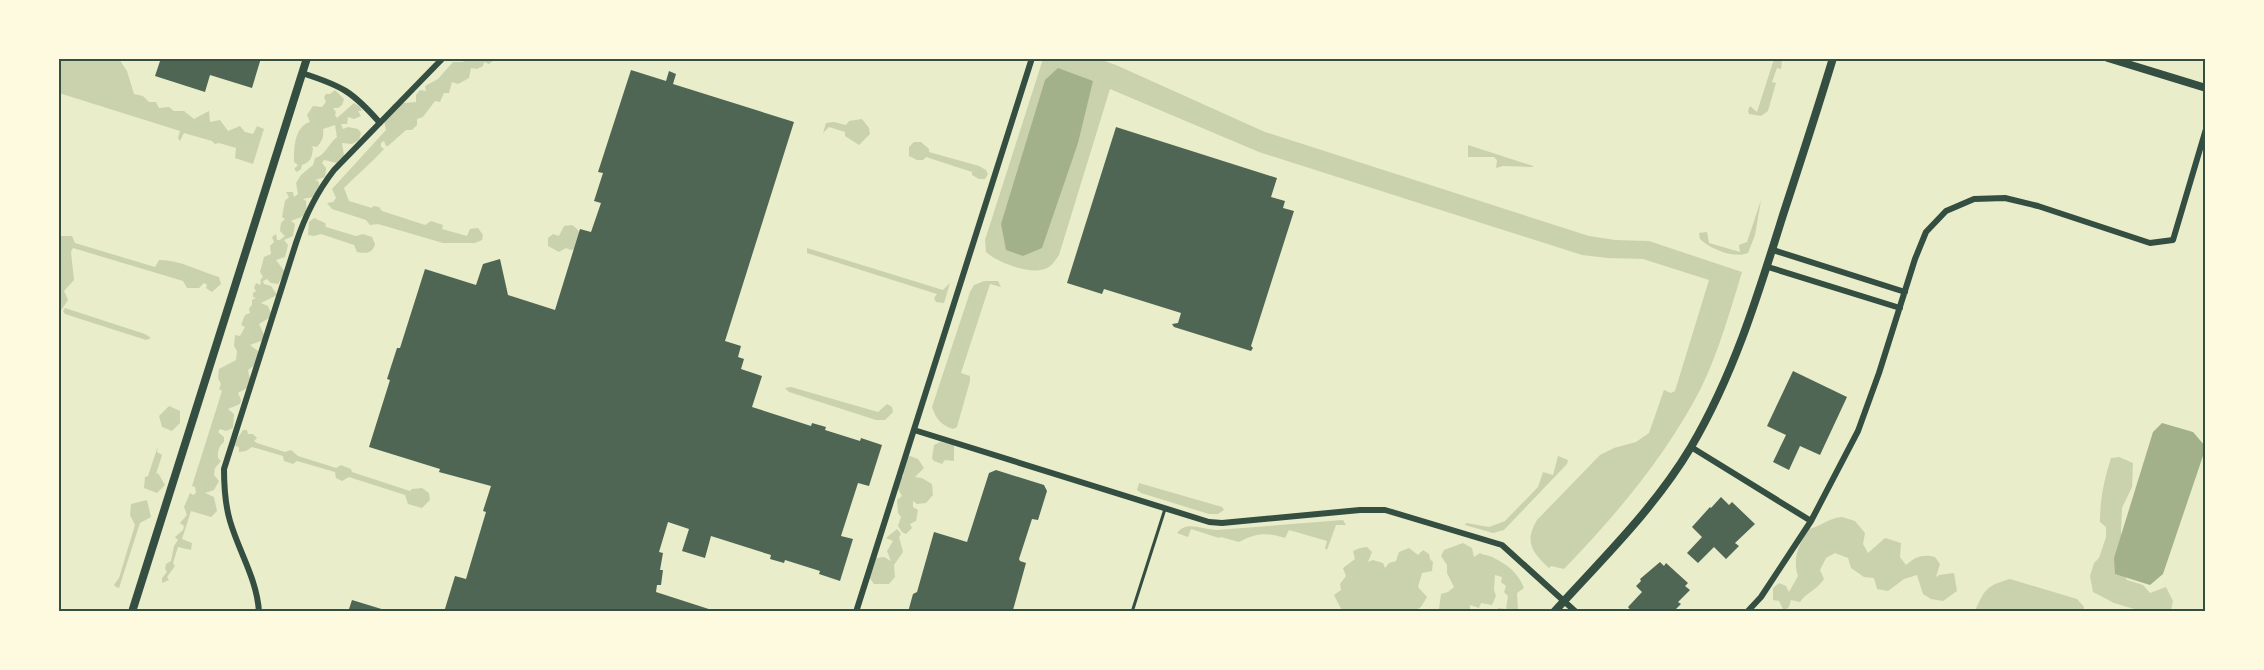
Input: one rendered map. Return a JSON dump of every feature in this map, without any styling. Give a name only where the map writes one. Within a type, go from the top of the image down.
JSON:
[{"type":"main road","points":[[1554,612],[1648,508],[1691,447],[1732,367],[1768,267],[1833,58]]},
{"type":"main road","points":[[2108,58],[2205,88]]},
{"type":"street","points":[[132,612],[307,58]]},
{"type":"street","points":[[260,612],[258,598],[230,521],[224,487],[224,469],[263,341],[307,212],[320,189],[334,170],[443,58]]},
{"type":"street","points":[[856,612],[1030,58]]},
{"type":"street","points":[[302,73],[337,85],[360,100],[380,123]]},
{"type":"street","points":[[1747,612],[1761,597],[1811,521],[1858,431],[1926,232],[1947,211],[1974,199],[2005,198],[2038,206],[2150,243],[2173,240],[2205,129]]},
{"type":"street","points":[[1773,250],[1905,292]]},
{"type":"street","points":[[1768,267],[1900,308]]},
{"type":"street","points":[[914,430],[1209,522],[1222,523],[1360,510],[1385,510],[1502,545],[1576,612]]},
{"type":"street","points":[[1691,447],[1811,521]]},
{"type":"lane","points":[[1132,612],[1165,509]]},
{"type":"shaded area","points":[[59,58],[119,59],[127,71],[134,94],[143,96],[149,102],[156,102],[159,108],[169,107],[174,111],[184,111],[194,119],[209,111],[210,122],[220,120],[228,131],[240,126],[245,132],[253,134],[257,126],[264,129],[253,164],[235,158],[236,148],[215,144],[212,141],[184,133],[180,141],[178,138],[180,131],[59,93]]},
{"type":"shaded area","points":[[1096,58],[1265,132],[1589,236],[1615,240],[1649,241],[1742,272],[1713,360],[1687,413],[1639,483],[1564,569],[1551,566],[1549,568],[1534,552],[1531,535],[1537,520],[1600,455],[1614,448],[1636,442],[1649,433],[1664,390],[1671,393],[1675,391],[1709,280],[1643,259],[1582,255],[1259,152],[1110,89],[1059,255],[1049,267],[1042,270],[1026,270],[999,260],[986,252],[985,240],[1043,59]]},
{"type":"shaded area","points":[[461,59],[495,59],[489,64],[484,62],[483,66],[477,69],[471,68],[469,78],[458,84],[452,82],[449,93],[444,93],[440,102],[435,101],[423,117],[417,119],[417,125],[412,130],[406,130],[388,146],[384,141],[381,143],[384,149],[344,188],[349,201],[372,208],[373,206],[379,207],[382,211],[425,225],[431,221],[443,225],[442,229],[467,236],[470,229],[478,228],[483,235],[482,240],[475,243],[443,243],[378,224],[370,225],[366,220],[332,209],[327,203],[333,202],[336,198],[332,189],[386,130],[384,121],[393,104],[416,102],[416,95],[420,90],[426,91],[425,86],[438,79],[453,62],[464,62]]},
{"type":"shaded area","points":[[1774,59],[1782,59],[1781,69],[1777,68],[1772,82],[1776,83],[1768,111],[1761,116],[1749,114],[1750,106],[1757,112]]},
{"type":"shaded area","points":[[1058,68],[1093,81],[1078,143],[1042,248],[1023,256],[1006,250],[1001,224],[1045,80]]},
{"type":"shaded area","points":[[335,90],[344,99],[342,105],[333,108],[337,118],[354,103],[362,111],[358,111],[361,116],[354,119],[348,117],[347,124],[341,124],[343,129],[348,127],[358,129],[361,133],[359,140],[352,144],[342,143],[344,156],[337,163],[324,160],[322,163],[326,168],[325,177],[315,180],[318,181],[320,187],[313,197],[303,199],[306,201],[305,214],[291,221],[295,224],[293,236],[284,240],[288,245],[285,257],[276,260],[285,272],[278,284],[271,283],[267,279],[263,281],[264,284],[271,286],[277,295],[261,303],[268,306],[271,313],[269,318],[259,324],[266,339],[250,345],[258,351],[261,358],[248,370],[250,379],[247,388],[238,393],[240,404],[228,409],[234,414],[233,428],[226,431],[220,429],[218,432],[224,437],[224,442],[218,451],[218,458],[221,461],[215,468],[214,475],[219,481],[214,490],[205,493],[214,497],[217,511],[211,517],[191,511],[182,539],[192,543],[191,550],[178,547],[173,563],[175,566],[167,577],[169,580],[162,583],[162,578],[167,572],[166,564],[171,561],[174,546],[178,540],[175,537],[183,530],[184,526],[180,523],[187,515],[184,507],[190,493],[193,495],[196,493],[195,487],[192,486],[222,391],[219,389],[221,384],[218,378],[219,369],[236,360],[235,335],[240,336],[245,327],[241,325],[245,315],[250,313],[252,300],[256,298],[253,297],[253,293],[256,291],[254,288],[256,283],[260,285],[263,277],[260,272],[264,257],[271,254],[270,246],[274,242],[272,237],[276,234],[277,240],[280,240],[285,236],[280,231],[281,223],[285,219],[282,217],[285,201],[289,197],[286,192],[293,192],[294,197],[298,194],[296,183],[301,175],[313,165],[315,158],[322,155],[337,137],[335,125],[323,129],[320,143],[317,147],[311,146],[313,148],[310,159],[297,172],[294,169],[298,165],[294,162],[294,156],[298,133],[310,122],[307,115],[313,106],[322,107],[326,102],[324,97],[326,94]]},
{"type":"shaded area","points":[[862,119],[869,128],[870,134],[859,145],[845,136],[845,132],[829,127],[823,133],[826,123],[846,125],[849,121]]},
{"type":"shaded area","points":[[914,142],[921,142],[929,149],[929,152],[979,166],[988,174],[985,179],[979,179],[972,175],[972,172],[926,157],[923,160],[917,160],[909,156],[909,147]]},
{"type":"shaded area","points":[[1468,145],[1533,167],[1503,166],[1496,168],[1497,160],[1494,157],[1468,157]]},
{"type":"shaded area","points":[[1761,200],[1755,235],[1748,253],[1736,255],[1723,252],[1700,239],[1699,233],[1707,232],[1709,243],[1740,252],[1739,245],[1747,242]]},
{"type":"shaded area","points":[[314,218],[325,223],[326,227],[356,236],[363,234],[372,237],[375,244],[373,249],[360,253],[354,245],[321,234],[308,235],[309,222]]},
{"type":"shaded area","points":[[572,225],[580,235],[579,248],[571,250],[566,248],[559,252],[548,246],[548,238],[553,234],[559,236],[564,226]]},
{"type":"shaded area","points":[[59,236],[72,236],[75,243],[155,267],[159,260],[182,264],[219,277],[221,284],[212,292],[206,288],[207,285],[204,283],[199,288],[187,288],[183,281],[73,248],[71,252],[74,280],[64,291],[68,300],[60,312]]},
{"type":"shaded area","points":[[807,248],[943,290],[950,283],[944,303],[936,302],[934,298],[937,294],[807,253]]},
{"type":"shaded area","points":[[984,281],[998,281],[1001,287],[990,284],[961,373],[970,376],[970,381],[957,427],[953,429],[940,421],[932,407],[970,292],[974,285]]},
{"type":"shaded area","points":[[65,308],[145,334],[151,338],[146,340],[65,314],[63,311]]},
{"type":"shaded area","points":[[791,387],[878,412],[887,404],[892,407],[893,412],[885,420],[876,420],[789,392],[785,388]]},
{"type":"shaded area","points":[[169,406],[180,411],[180,423],[172,431],[162,427],[159,416]]},
{"type":"shaded area","points":[[2162,423],[2193,432],[2205,446],[2205,450],[2163,574],[2150,585],[2115,574],[2114,558],[2153,432]]},
{"type":"shaded area","points":[[243,430],[247,430],[248,434],[253,434],[257,438],[254,441],[257,443],[285,452],[291,450],[298,456],[336,468],[341,465],[351,469],[352,472],[410,491],[422,488],[429,493],[430,500],[422,508],[408,504],[405,495],[349,477],[342,481],[336,478],[335,472],[297,461],[293,464],[284,461],[283,456],[252,447],[239,452],[239,447],[235,446]]},
{"type":"shaded area","points":[[940,442],[954,445],[954,461],[945,460],[942,464],[934,461],[932,458],[934,445]]},
{"type":"shaded area","points":[[158,446],[157,452],[162,455],[156,474],[158,473],[165,485],[157,493],[144,488],[145,477],[148,476]]},
{"type":"shaded area","points":[[910,456],[918,459],[924,468],[915,477],[932,484],[933,495],[926,503],[917,504],[913,501],[913,507],[918,510],[916,521],[910,524],[912,528],[906,534],[898,526],[901,517],[898,513],[897,500],[902,496],[895,484],[898,477],[904,476],[900,469],[902,460]]},
{"type":"shaded area","points":[[1558,456],[1568,460],[1567,464],[1504,530],[1493,533],[1465,525],[1466,523],[1489,527],[1505,521],[1538,487],[1543,472],[1553,475]]},
{"type":"shaded area","points":[[2119,457],[2133,463],[2132,487],[2122,508],[2121,532],[2126,553],[2120,567],[2127,580],[2143,585],[2150,593],[2166,587],[2173,601],[2171,611],[2141,611],[2114,603],[2093,592],[2090,576],[2106,537],[2106,527],[2100,522],[2106,474],[2111,458]]},
{"type":"shaded area","points":[[1139,483],[1222,507],[1224,510],[1218,514],[1209,514],[1141,493],[1137,490]]},
{"type":"shaded area","points":[[147,500],[151,517],[140,523],[119,588],[116,587],[114,585],[119,578],[135,525],[130,515],[131,504]]},
{"type":"shaded area","points":[[1842,517],[1855,521],[1865,533],[1863,544],[1868,553],[1885,538],[1901,543],[1900,557],[1906,565],[1920,557],[1935,557],[1940,564],[1936,577],[1954,573],[1957,591],[1943,601],[1931,599],[1923,594],[1917,575],[1904,579],[1888,591],[1877,589],[1874,578],[1864,577],[1851,568],[1848,558],[1835,553],[1826,558],[1820,570],[1824,579],[1821,583],[1800,602],[1791,600],[1789,607],[1784,611],[1779,601],[1773,600],[1773,588],[1779,583],[1786,586],[1789,592],[1798,576],[1796,557],[1805,535],[1809,529]]},
{"type":"shaded area","points":[[1343,520],[1346,525],[1336,525],[1327,550],[1325,548],[1327,541],[1289,530],[1285,538],[1261,534],[1239,542],[1191,529],[1188,537],[1177,533],[1190,526],[1217,530]]},
{"type":"shaded area","points":[[897,529],[901,534],[899,537],[903,552],[894,565],[895,577],[889,584],[874,584],[866,573],[870,559],[884,557],[891,561],[887,551],[893,541],[886,538]]},
{"type":"shaded area","points":[[1463,543],[1472,548],[1474,557],[1480,553],[1491,556],[1516,574],[1524,588],[1517,593],[1518,611],[1498,611],[1498,608],[1506,609],[1508,596],[1504,592],[1506,586],[1501,582],[1502,577],[1495,575],[1496,596],[1492,605],[1481,603],[1479,608],[1470,605],[1470,611],[1421,611],[1439,609],[1441,594],[1454,587],[1447,573],[1447,565],[1441,556],[1444,550]]},
{"type":"shaded area","points":[[1367,547],[1372,552],[1368,562],[1373,560],[1383,563],[1385,568],[1389,563],[1396,561],[1399,552],[1409,548],[1418,555],[1423,550],[1429,554],[1433,562],[1432,571],[1422,573],[1418,587],[1427,597],[1421,607],[1414,611],[1342,611],[1334,595],[1341,590],[1340,584],[1346,576],[1343,568],[1355,559],[1353,551]]},
{"type":"shaded area","points":[[2010,579],[2077,599],[2084,607],[2083,611],[1975,611],[1987,589]]},
{"type":"building","points":[[161,58],[261,58],[252,88],[210,75],[205,92],[155,76]]},
{"type":"building","points":[[631,70],[666,81],[669,71],[676,74],[673,84],[794,122],[725,341],[741,346],[738,357],[744,359],[741,369],[762,376],[752,407],[811,426],[812,423],[826,427],[825,430],[860,441],[861,438],[882,445],[869,486],[858,483],[841,536],[853,539],[840,581],[819,574],[820,571],[785,560],[784,563],[770,559],[771,555],[711,536],[705,558],[682,551],[689,529],[668,522],[659,552],[663,553],[660,570],[663,570],[661,585],[657,585],[656,592],[718,612],[444,612],[455,576],[466,579],[486,512],[483,511],[491,486],[439,472],[440,469],[369,447],[390,380],[387,379],[397,348],[400,348],[425,269],[476,285],[483,264],[500,259],[508,295],[555,310],[580,229],[591,232],[601,203],[594,201],[603,173],[598,172]]},
{"type":"building","points":[[1116,127],[1277,178],[1271,197],[1285,201],[1283,208],[1294,211],[1251,351],[1174,327],[1172,324],[1178,323],[1181,313],[1104,289],[1102,294],[1067,283]]},
{"type":"building","points":[[1793,371],[1847,397],[1820,455],[1800,446],[1789,470],[1773,462],[1786,435],[1767,426]]},
{"type":"building","points":[[996,470],[1044,485],[1047,491],[1038,520],[1032,519],[1019,559],[1026,563],[1013,610],[908,612],[913,594],[917,592],[934,532],[967,542],[989,473]]},
{"type":"building","points":[[1721,497],[1729,505],[1732,502],[1755,524],[1735,543],[1739,546],[1726,559],[1714,547],[1698,563],[1687,553],[1702,537],[1692,527]]},
{"type":"building","points":[[1660,562],[1664,566],[1666,563],[1688,583],[1685,586],[1690,590],[1678,602],[1681,604],[1673,612],[1632,612],[1628,607],[1642,592],[1636,586],[1641,581],[1640,579]]},
{"type":"building","points":[[352,600],[388,611],[388,612],[348,612]]}]
